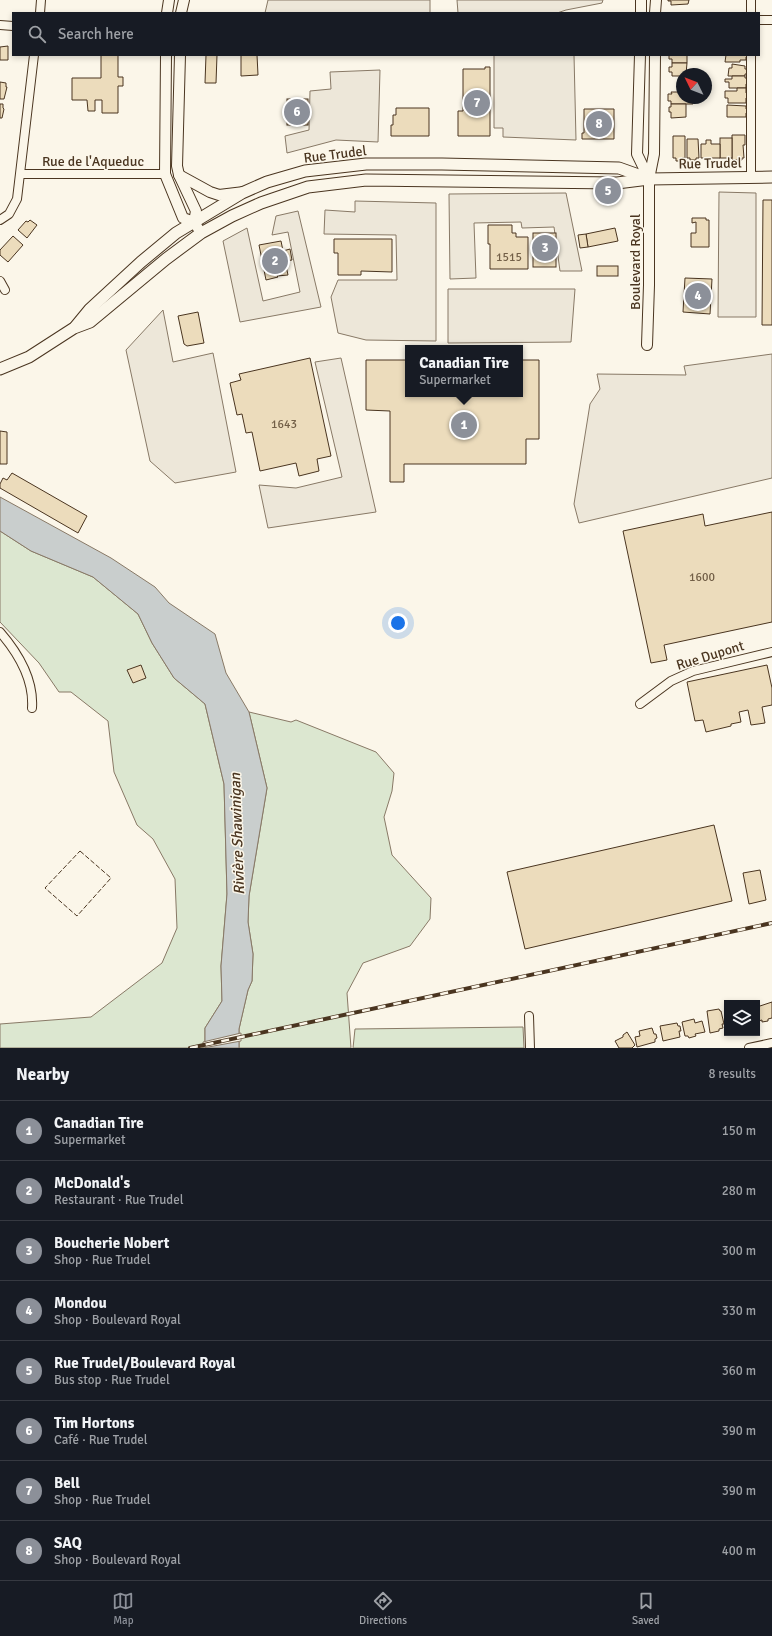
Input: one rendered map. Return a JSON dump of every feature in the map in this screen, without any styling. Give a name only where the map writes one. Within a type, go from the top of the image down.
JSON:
[{"type":"main road","name":"Rue Trudel","points":[[74,328],[90,309],[141,262],[176,233],[244,192],[267,182],[305,171],[366,164],[619,168],[649,179]]},
{"type":"main road","name":"Rue Trudel","points":[[0,369],[30,357],[74,328],[90,322],[166,259],[200,234],[261,202],[308,187],[366,180],[617,183],[649,179],[772,177]]},
{"type":"street","points":[[40,12],[41,0]]},
{"type":"street","points":[[167,12],[170,0]]},
{"type":"street","points":[[181,12],[184,0]]},
{"type":"street","points":[[641,0],[642,12]]},
{"type":"street","points":[[656,0],[656,12]]},
{"type":"street","points":[[751,0],[751,12]]},
{"type":"street","points":[[760,20],[772,20]]},
{"type":"street","points":[[0,25],[12,26]]},
{"type":"street","points":[[0,220],[10,214],[17,199],[34,56]]},
{"type":"street","points":[[166,56],[165,174],[183,218],[194,222]]},
{"type":"street","points":[[180,56],[179,175],[196,211],[194,222],[200,234]]},
{"type":"street","name":"Boulevard Royal","points":[[640,56],[637,154],[649,179]]},
{"type":"street","name":"Boulevard Royal","points":[[647,345],[649,285],[649,179],[654,154],[655,56]]},
{"type":"street","points":[[751,56],[751,177]]},
{"type":"street","name":"Rue de l'Aqueduc","points":[[21,174],[165,174]]},
{"type":"street","points":[[179,175],[210,192],[219,195],[244,192]]},
{"type":"street","points":[[0,281],[5,290]]},
{"type":"street","points":[[0,632],[14,650],[26,670],[32,693],[32,708]]},
{"type":"street","name":"Rue Dupont","points":[[640,704],[671,681],[693,671],[772,652]]},
{"type":"street","points":[[529,1016],[530,1048]]},
{"type":"street","points":[[749,1048],[772,1043]]},
{"type":"green space","points":[[0,531],[31,551],[93,577],[138,614],[152,643],[174,678],[205,704],[224,784],[227,894],[221,966],[222,1001],[205,1028],[205,1048],[0,1048],[0,1024],[91,1017],[162,963],[177,928],[175,879],[153,839],[137,825],[114,772],[108,721],[71,692],[59,692],[39,663],[0,622]]},
{"type":"green space","points":[[249,712],[291,722],[296,720],[376,752],[394,773],[392,791],[384,817],[392,855],[431,898],[430,919],[410,946],[363,963],[347,993],[351,1048],[239,1048],[239,1029],[248,990],[252,981],[253,954],[248,922],[249,896],[267,788]]},
{"type":"green space","points":[[523,1027],[524,1048],[353,1048],[355,1029]]},
{"type":"shaded area","points":[[268,0],[430,0],[430,12],[265,12]]},
{"type":"shaded area","points":[[457,0],[603,0],[602,3],[560,12],[458,12]]},
{"type":"shaded area","points":[[494,56],[574,56],[576,140],[503,137],[503,128],[494,128]]},
{"type":"shaded area","points":[[380,70],[378,142],[336,140],[287,153],[285,136],[309,130],[310,91],[331,89],[330,72]]},
{"type":"shaded area","points":[[719,192],[756,193],[756,317],[718,317]]},
{"type":"shaded area","points":[[566,193],[582,271],[560,271],[554,227],[522,228],[521,222],[474,223],[476,278],[450,279],[449,194]]},
{"type":"shaded area","points":[[355,201],[436,203],[436,341],[366,340],[338,333],[331,297],[338,280],[397,280],[396,235],[324,234],[325,210],[355,212]]},
{"type":"shaded area","points":[[298,211],[321,307],[240,322],[223,241],[247,228],[263,301],[300,292],[288,232],[272,235],[276,216]]},
{"type":"shaded area","points":[[448,289],[575,289],[571,342],[448,343]]},
{"type":"shaded area","points":[[163,310],[173,362],[213,353],[236,472],[175,483],[150,461],[126,350]]},
{"type":"shaded area","points":[[772,354],[772,478],[579,523],[574,504],[590,404],[600,389],[597,374],[686,375],[684,366]]},
{"type":"shaded area","points":[[341,358],[376,512],[268,528],[259,485],[296,488],[342,477],[315,362]]},
{"type":"water","name":"Rivière Shawinigan","points":[[0,497],[111,558],[155,587],[169,603],[215,634],[226,673],[249,712],[267,788],[249,896],[248,922],[253,954],[252,981],[248,990],[239,1029],[239,1048],[205,1048],[205,1028],[222,1001],[221,966],[227,894],[224,784],[205,704],[174,678],[152,643],[138,614],[93,577],[31,551],[0,531]]},
{"type":"pier","points":[[241,1033],[241,1041],[203,1048],[203,1042]]},
{"type":"building","points":[[668,0],[689,0],[688,4],[671,5],[671,1]]},
{"type":"building","points":[[8,46],[8,60],[0,60],[0,47]]},
{"type":"building","points":[[101,56],[118,56],[118,77],[123,77],[123,86],[118,86],[118,113],[102,113],[102,100],[95,100],[95,111],[88,111],[87,100],[72,100],[72,78],[101,78]]},
{"type":"building","points":[[206,56],[217,56],[216,83],[205,83]]},
{"type":"building","points":[[241,56],[257,56],[258,75],[241,76]]},
{"type":"building","points":[[669,56],[687,56],[687,63],[672,63],[672,59],[669,59]]},
{"type":"building","points":[[726,56],[748,56],[746,57],[746,60],[740,60],[740,62],[725,62]]},
{"type":"building","points":[[672,63],[687,63],[687,68],[676,68],[676,76],[672,76],[672,72],[669,72],[669,67],[672,67]]},
{"type":"building","points":[[732,64],[745,66],[745,69],[748,69],[748,74],[745,74],[745,76],[728,76],[729,68],[732,68]]},
{"type":"building","points":[[485,67],[490,67],[490,136],[458,136],[458,111],[463,111],[463,69],[485,69]]},
{"type":"building","points":[[732,76],[745,76],[745,78],[748,78],[746,88],[729,88],[729,82],[725,82],[725,79],[732,79]]},
{"type":"building","points":[[0,82],[6,83],[7,87],[4,99],[0,99]]},
{"type":"building","points":[[737,88],[746,88],[748,98],[746,98],[746,103],[728,103],[728,98],[725,98],[725,91],[737,91]]},
{"type":"building","points":[[671,92],[676,92],[676,104],[671,104],[671,101],[668,101],[668,94],[672,94]]},
{"type":"building","points":[[287,99],[308,99],[308,125],[287,125]]},
{"type":"building","points":[[0,104],[3,104],[4,109],[2,118],[0,118]]},
{"type":"building","points":[[671,104],[686,104],[686,117],[671,118],[669,107],[671,107]]},
{"type":"building","points":[[727,105],[746,106],[748,113],[746,113],[746,117],[727,117]]},
{"type":"building","points":[[396,108],[429,108],[429,136],[391,136],[391,125],[393,125],[393,115],[396,115]]},
{"type":"building","points":[[584,109],[614,109],[614,139],[582,139],[582,133],[584,133]]},
{"type":"building","points":[[732,135],[745,135],[745,145],[743,145],[744,158],[742,158],[742,160],[732,159]]},
{"type":"building","points":[[673,136],[685,136],[685,158],[682,158],[682,161],[676,161],[676,158],[673,158]]},
{"type":"building","points":[[720,138],[732,138],[732,158],[720,158]]},
{"type":"building","points":[[687,139],[698,139],[699,158],[696,158],[696,160],[690,160],[690,158],[687,158]]},
{"type":"building","points":[[706,140],[711,140],[711,144],[720,144],[720,158],[701,158],[701,144],[706,144]]},
{"type":"building","points":[[763,200],[772,200],[772,325],[762,325]]},
{"type":"building","points":[[692,218],[706,218],[706,220],[709,220],[709,247],[691,247],[691,233],[696,233],[696,222],[692,223]]},
{"type":"building","points":[[30,220],[37,225],[27,238],[18,230],[26,221],[28,222]]},
{"type":"building","points":[[488,225],[512,225],[512,233],[516,233],[516,237],[528,237],[528,269],[490,269]]},
{"type":"building","points":[[615,228],[618,241],[588,247],[586,234]]},
{"type":"building","points":[[533,233],[556,233],[556,267],[533,267]]},
{"type":"building","points":[[586,234],[588,247],[580,248],[578,235]]},
{"type":"building","points":[[13,236],[23,245],[8,262],[0,255],[0,250]]},
{"type":"building","points":[[334,239],[392,239],[392,272],[361,271],[361,275],[338,275],[338,253],[334,253]]},
{"type":"building","points":[[281,241],[283,251],[290,249],[292,260],[285,261],[288,275],[277,276],[278,277],[266,280],[259,245]]},
{"type":"building","points":[[597,266],[618,266],[618,276],[597,276]]},
{"type":"building","points":[[685,278],[712,279],[710,314],[683,312]]},
{"type":"building","points":[[198,312],[204,343],[187,346],[184,344],[178,316]]},
{"type":"building","points":[[310,358],[331,456],[317,459],[319,471],[299,476],[296,463],[260,471],[252,432],[246,433],[242,414],[237,415],[230,383],[241,380],[239,374]]},
{"type":"building","points":[[366,360],[405,360],[405,397],[523,397],[523,360],[539,360],[539,439],[526,439],[526,464],[404,464],[404,482],[390,482],[390,411],[366,410]]},
{"type":"building","points":[[0,431],[7,432],[7,464],[0,464]]},
{"type":"building","points":[[12,473],[87,516],[78,533],[0,488],[3,478],[7,480]]},
{"type":"building","points":[[772,512],[772,622],[664,645],[667,660],[651,663],[623,531],[703,514],[705,526]]},
{"type":"building","points":[[141,665],[146,678],[133,683],[127,670]]},
{"type":"building","points":[[767,665],[772,688],[772,705],[762,707],[765,723],[751,725],[748,710],[739,712],[741,722],[706,732],[703,720],[695,721],[687,682]]},
{"type":"building","points":[[714,825],[732,901],[525,949],[507,872]]},
{"type":"building","points":[[760,870],[766,900],[749,904],[743,873]]},
{"type":"building","points":[[772,1002],[772,1018],[768,1019],[768,1021],[762,1022],[762,1020],[760,1020],[760,1006]]},
{"type":"building","points":[[719,1009],[721,1011],[724,1024],[722,1024],[723,1028],[719,1029],[719,1031],[710,1033],[707,1011]]},
{"type":"building","points":[[694,1019],[695,1023],[702,1021],[705,1032],[695,1034],[696,1036],[689,1038],[688,1036],[685,1036],[682,1022]]},
{"type":"building","points":[[677,1023],[678,1026],[680,1026],[680,1037],[663,1041],[660,1026]]},
{"type":"building","points":[[652,1028],[657,1038],[655,1039],[655,1042],[637,1047],[635,1037],[640,1036],[639,1031]]},
{"type":"building","points":[[627,1032],[635,1045],[632,1048],[619,1048],[615,1041],[623,1037],[623,1035]]},
{"type":"railway","points":[[190,1048],[772,923]]},
{"type":"fence","points":[[80,851],[111,878],[77,916],[45,888],[80,851]]},
{"type":"place","name":"Bell","points":[[477,103]]},
{"type":"place","name":"Tim Hortons","points":[[297,112]]},
{"type":"place","name":"SAQ","points":[[599,124]]},
{"type":"place","name":"Rue Trudel/Boulevard Royal","points":[[608,191]]},
{"type":"place","name":"Boucherie Nobert","points":[[545,248]]},
{"type":"place","name":"McDonald's","points":[[275,261]]},
{"type":"place","name":"Mondou","points":[[698,296]]},
{"type":"place","name":"Canadian Tire","points":[[464,425]]}]
